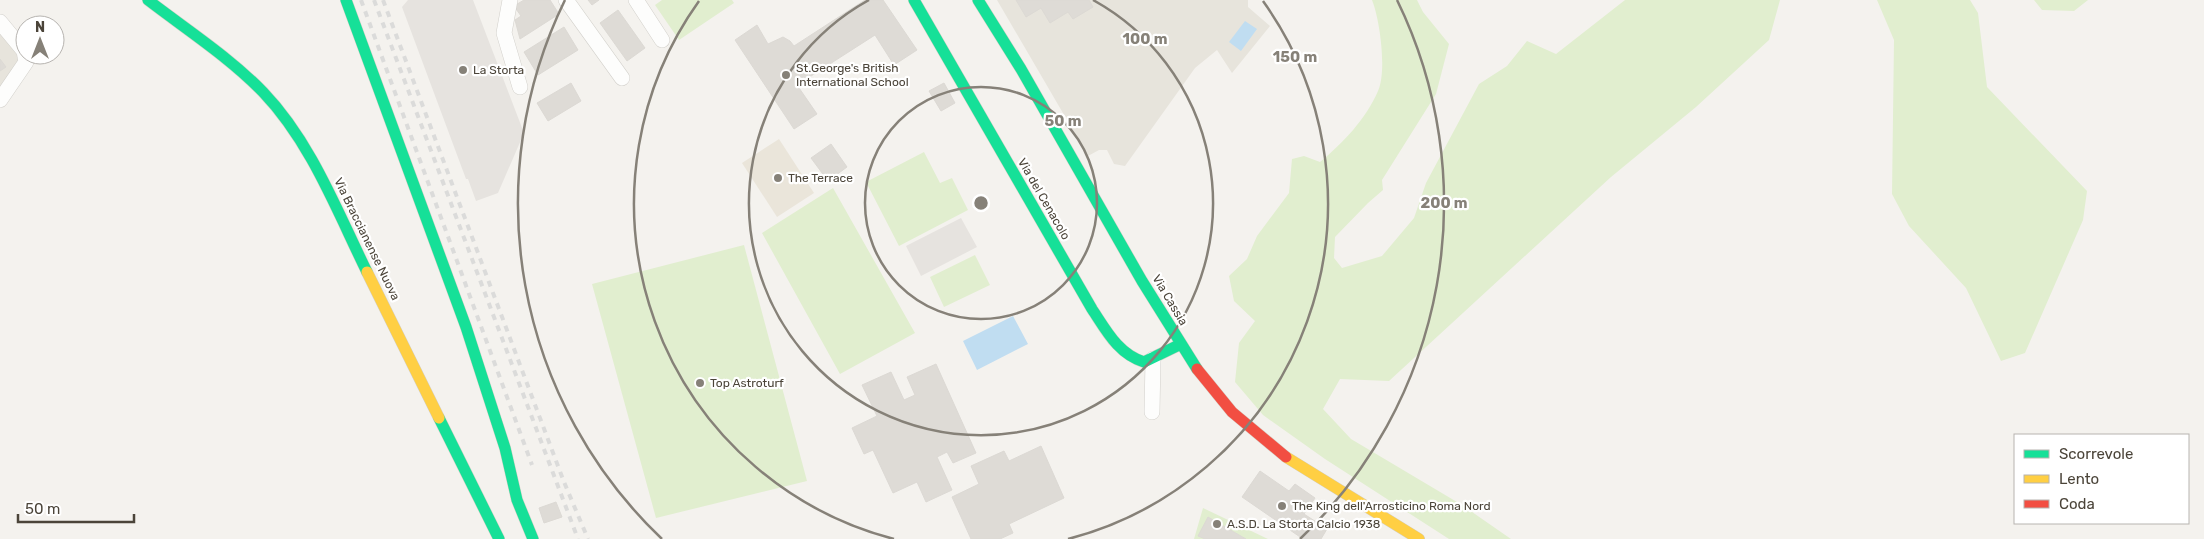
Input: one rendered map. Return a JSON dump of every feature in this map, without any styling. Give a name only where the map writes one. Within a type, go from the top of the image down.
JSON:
[{"type":"main road","name":"Via Braccianense Nuova","points":[[148,0],[227,61],[262,92],[284,118],[307,151],[499,539]]},
{"type":"main road","points":[[346,0],[466,327],[505,448],[517,500],[533,539]]},
{"type":"main road","name":"Via del Cenacolo","points":[[914,0],[1092,309],[1129,357],[1144,362],[1153,359]]},
{"type":"main road","name":"Via Cassia","points":[[978,0],[1181,344],[1204,379],[1232,412],[1262,439],[1300,466],[1419,539]]},
{"type":"main road","points":[[1153,359],[1181,344]]},
{"type":"street","points":[[510,0],[504,33],[520,87]]},
{"type":"street","points":[[566,0],[622,78]]},
{"type":"street","points":[[636,0],[662,40]]},
{"type":"street","points":[[0,22],[24,51],[26,62],[0,100]]},
{"type":"street","points":[[1152,412],[1153,359]]},
{"type":"shaded area","name":"La Storta","points":[[408,0],[473,0],[524,133],[498,193],[476,201],[468,179],[466,179],[402,7]]},
{"type":"shaded area","points":[[997,0],[1248,0],[1248,7],[1270,26],[1232,73],[1217,50],[1195,68],[1125,166],[1114,164],[1107,150],[1099,150],[1088,156]]},
{"type":"shaded area","points":[[0,32],[15,51],[16,65],[13,73],[0,91]]},
{"type":"shaded area","name":"The Terrace","points":[[779,139],[814,193],[777,217],[742,163]]},
{"type":"shaded area","points":[[961,218],[977,247],[921,276],[906,246]]},
{"type":"green space","points":[[662,0],[732,0],[734,3],[679,40],[655,5]]},
{"type":"green space","points":[[1372,0],[1417,0],[1423,12],[1449,44],[1436,94],[1382,180],[1383,190],[1335,237],[1334,258],[1342,268],[1382,256],[1414,218],[1426,183],[1479,84],[1507,66],[1527,41],[1556,54],[1625,0],[1780,0],[1769,40],[1696,107],[1611,177],[1389,381],[1340,379],[1323,409],[1351,439],[1462,505],[1511,539],[1449,539],[1325,459],[1263,415],[1235,382],[1239,343],[1255,321],[1234,301],[1229,276],[1247,259],[1257,236],[1289,193],[1292,159],[1304,156],[1320,162],[1353,130],[1373,101],[1381,82],[1382,59],[1378,20]]},
{"type":"green space","points":[[1877,0],[1970,0],[1978,13],[1987,87],[2087,191],[2083,220],[2025,353],[2001,361],[1966,288],[1909,226],[1892,194],[1894,40]]},
{"type":"green space","points":[[2034,0],[2088,0],[2074,11],[2042,10]]},
{"type":"green space","points":[[924,152],[940,183],[952,178],[968,210],[899,246],[866,182]]},
{"type":"green space","points":[[833,188],[915,333],[840,374],[762,233]]},
{"type":"green space","name":"Top Astroturf","points":[[744,245],[807,481],[656,518],[592,284]]},
{"type":"green space","points":[[975,255],[990,285],[944,307],[930,277]]},
{"type":"green space","name":"A.S.D. La Storta Calcio 1938","points":[[1203,508],[1268,539],[1194,539]]},
{"type":"water","points":[[1245,21],[1257,29],[1241,51],[1229,42]]},
{"type":"water","points":[[1013,316],[1028,344],[977,370],[963,341]]},
{"type":"building","points":[[524,0],[550,0],[559,14],[520,39],[515,20],[521,16],[514,6]]},
{"type":"building","points":[[588,0],[599,0],[592,5]]},
{"type":"building","name":"St.George's British International School","points":[[865,0],[883,0],[917,50],[894,65],[875,35],[797,85],[817,114],[794,129],[735,40],[757,25],[768,44],[783,37],[794,46]]},
{"type":"building","points":[[1016,0],[1089,0],[1093,7],[1073,19],[1068,12],[1050,23],[1041,8],[1026,17]]},
{"type":"building","points":[[618,10],[645,48],[627,61],[600,23]]},
{"type":"building","points":[[564,27],[578,50],[538,75],[524,52]]},
{"type":"building","points":[[0,59],[6,67],[0,71]]},
{"type":"building","points":[[571,83],[581,101],[548,121],[537,103]]},
{"type":"building","points":[[944,83],[955,103],[941,111],[929,91]]},
{"type":"building","points":[[831,144],[847,167],[828,181],[811,158]]},
{"type":"building","points":[[936,364],[976,453],[953,463],[947,452],[937,457],[952,490],[926,502],[917,482],[893,493],[873,450],[864,454],[852,428],[877,416],[862,385],[891,372],[904,400],[915,395],[907,377]]},
{"type":"building","points":[[1041,446],[1064,498],[1009,524],[1013,533],[1000,539],[971,539],[952,497],[979,484],[971,466],[1004,451],[1009,461]]},
{"type":"building","name":"The King dell'Arrosticino Roma Nord","points":[[1260,471],[1289,491],[1295,484],[1315,498],[1304,514],[1327,529],[1321,539],[1303,539],[1242,497]]},
{"type":"building","points":[[556,502],[562,517],[544,523],[539,508]]},
{"type":"building","points":[[1208,517],[1246,539],[1205,539],[1198,536]]},
{"type":"railway","points":[[361,0],[532,465]]},
{"type":"railway","points":[[374,0],[578,539]]},
{"type":"railway","points":[[383,0],[564,482],[588,539]]},
{"type":"traffic: fast","points":[[148,0],[236,67],[263,92],[280,112],[322,178],[367,272]]},
{"type":"traffic: fast","points":[[346,0],[466,327],[505,448],[517,500],[533,539]]},
{"type":"traffic: fast","points":[[914,0],[1092,309],[1113,340],[1127,353],[1144,362],[1181,344]]},
{"type":"traffic: fast","points":[[978,0],[1021,69],[1142,281],[1197,369]]},
{"type":"traffic: fast","points":[[439,418],[499,539]]},
{"type":"traffic: slow","points":[[367,272],[439,418]]},
{"type":"traffic: slow","points":[[1286,457],[1419,539]]},
{"type":"traffic: jam","points":[[1197,369],[1232,412],[1286,457]]},
{"type":"place","name":"La Storta","points":[[463,70]]},
{"type":"place","name":"St.George's British International School","points":[[786,75]]},
{"type":"place","name":"The Terrace","points":[[778,178]]},
{"type":"place","name":"Top Astroturf","points":[[700,383]]},
{"type":"place","name":"The King dell'Arrosticino Roma Nord","points":[[1282,506]]},
{"type":"place","name":"A.S.D. La Storta Calcio 1938","points":[[1217,524]]}]
